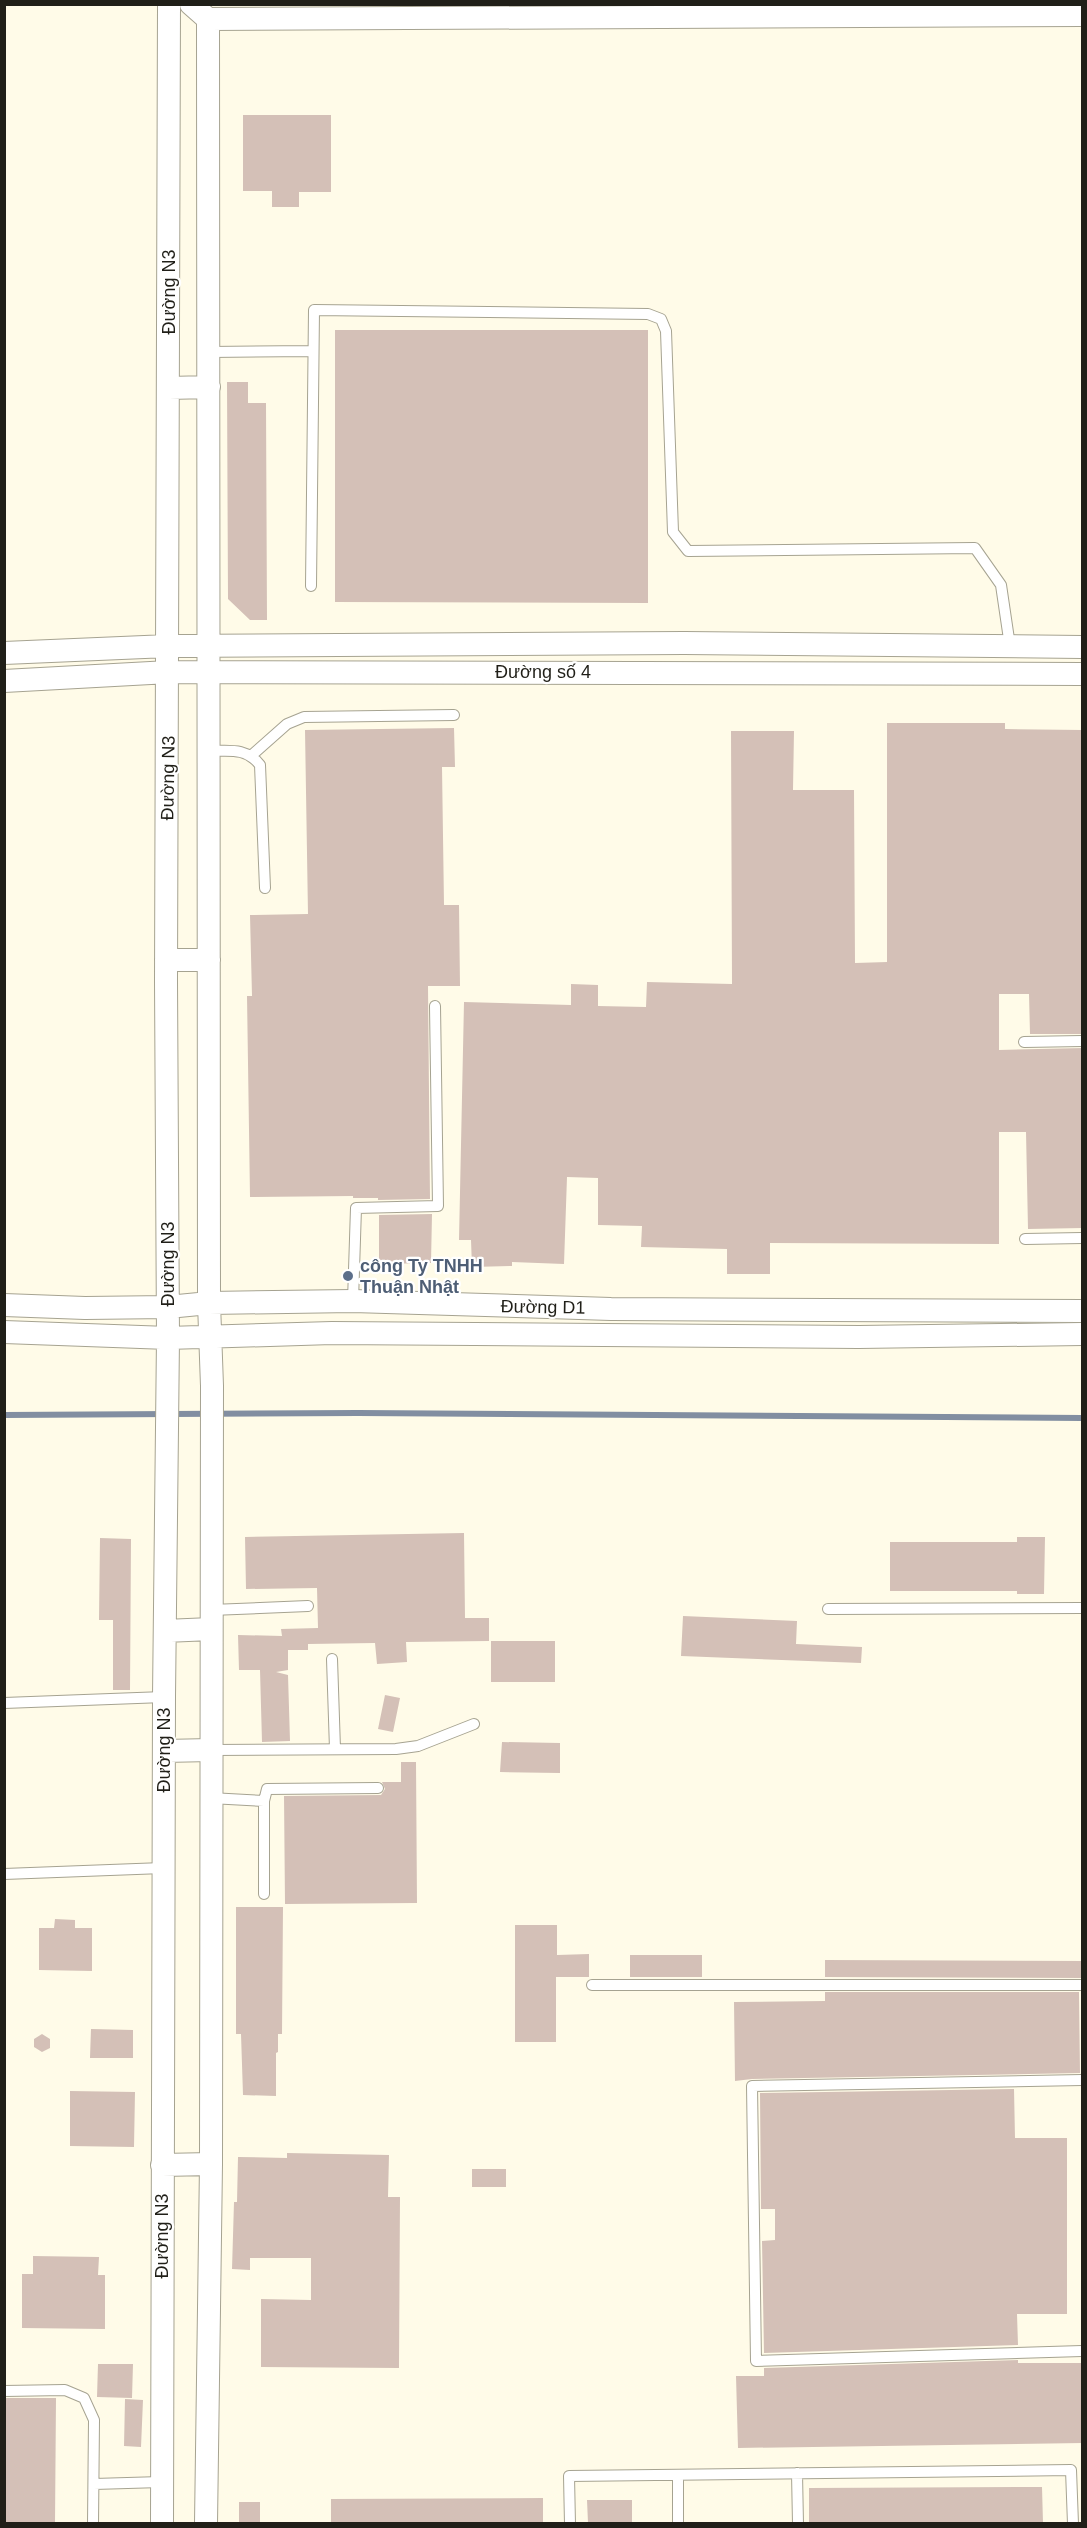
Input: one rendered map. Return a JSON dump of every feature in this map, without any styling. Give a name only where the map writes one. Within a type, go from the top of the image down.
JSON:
[{"type":"street","name":"Đường N3","points":[[162,2523],[163,1868],[168,1448],[166,960],[169,4]]},
{"type":"street","points":[[191,4],[208,19],[1083,15]]},
{"type":"street","points":[[206,2523],[211,2164],[212,1446],[209,1304],[208,19]]},
{"type":"street","points":[[169,219],[208,218]]},
{"type":"street","points":[[169,388],[209,387]]},
{"type":"street","name":"Đường số 4","points":[[4,653],[168,646],[684,643],[1075,647]]},
{"type":"street","points":[[850,673],[851,644]]},
{"type":"street","points":[[1075,647],[1075,674]]},
{"type":"street","name":"Đường số 4","points":[[4,681],[168,672],[1075,674]]},
{"type":"street","points":[[166,960],[209,960]]},
{"type":"street","name":"Đường D1","points":[[4,1305],[85,1308],[353,1301],[611,1309],[1083,1311]]},
{"type":"street","points":[[611,1309],[611,1336]]},
{"type":"street","name":"Đường D1","points":[[4,1332],[168,1338],[332,1333],[859,1337],[1083,1334]]},
{"type":"street","points":[[165,1630],[211,1619]]},
{"type":"street","points":[[164,1751],[211,1750]]},
{"type":"street","points":[[162,2165],[211,2164]]},
{"type":"lane","points":[[311,586],[314,310],[648,314],[662,319],[666,331],[673,532],[688,551],[975,548],[1000,585],[1010,646]]},
{"type":"lane","points":[[208,352],[312,351]]},
{"type":"lane","points":[[252,755],[286,724],[304,717],[454,715]]},
{"type":"lane","points":[[209,751],[243,751],[252,755],[260,765],[265,888]]},
{"type":"lane","points":[[353,1301],[356,1208],[438,1206],[435,1006]]},
{"type":"lane","points":[[1024,1042],[1083,1041]]},
{"type":"lane","points":[[1024,1239],[1083,1238]]},
{"type":"lane","points":[[211,1619],[308,1606]]},
{"type":"lane","points":[[828,1610],[1083,1608]]},
{"type":"lane","points":[[332,1659],[335,1749]]},
{"type":"lane","points":[[4,1703],[164,1697]]},
{"type":"lane","points":[[211,1750],[396,1749],[418,1746],[474,1724]]},
{"type":"lane","points":[[264,1894],[264,1801],[267,1789],[378,1788]]},
{"type":"lane","points":[[210,1798],[264,1801]]},
{"type":"lane","points":[[4,1874],[163,1868]]},
{"type":"lane","points":[[592,1985],[1083,1985]]},
{"type":"lane","points":[[1083,2080],[752,2086],[756,2361],[1083,2350]]},
{"type":"lane","points":[[4,2391],[65,2390],[84,2398],[94,2420],[93,2523]]},
{"type":"lane","points":[[570,2523],[568,2476],[1071,2470],[1073,2523]]},
{"type":"lane","points":[[797,2474],[798,2523]]},
{"type":"lane","points":[[678,2475],[678,2523]]},
{"type":"lane","points":[[94,2484],[161,2482]]},
{"type":"building","points":[[243,115],[331,115],[331,192],[299,192],[299,207],[272,207],[272,191],[243,191]]},
{"type":"building","points":[[335,330],[648,330],[648,603],[335,602]]},
{"type":"building","points":[[227,382],[248,382],[248,403],[266,403],[267,620],[250,620],[228,599]]},
{"type":"building","points":[[887,723],[1005,723],[1005,729],[1082,730],[1083,1034],[1030,1034],[1029,994],[999,994],[999,1050],[1083,1048],[1083,1228],[1028,1229],[1026,1132],[999,1132],[999,1244],[770,1243],[770,1274],[727,1274],[727,1249],[641,1247],[642,1226],[598,1225],[598,1178],[567,1177],[564,1264],[512,1262],[512,1266],[472,1267],[471,1240],[459,1240],[464,1002],[571,1005],[571,984],[598,985],[598,1006],[646,1007],[647,982],[732,984],[731,731],[794,731],[793,790],[854,790],[855,963],[887,962]]},
{"type":"building","points":[[454,728],[455,767],[442,767],[444,905],[459,905],[460,986],[428,986],[430,1199],[378,1200],[378,1198],[353,1198],[353,1196],[250,1197],[247,996],[252,996],[250,915],[308,914],[305,730]]},
{"type":"building","points":[[432,1214],[431,1263],[379,1264],[379,1215]]},
{"type":"building","points":[[464,1533],[465,1618],[489,1618],[489,1641],[406,1642],[407,1662],[377,1664],[375,1643],[308,1644],[308,1650],[288,1650],[288,1670],[276,1672],[288,1675],[290,1741],[262,1742],[260,1670],[239,1670],[238,1635],[282,1636],[281,1629],[318,1628],[317,1588],[246,1589],[245,1537]]},
{"type":"building","points":[[1017,1537],[1045,1537],[1044,1594],[1017,1594],[1017,1591],[890,1591],[890,1542],[1017,1542]]},
{"type":"building","points":[[100,1538],[131,1539],[130,1690],[113,1690],[113,1620],[99,1620]]},
{"type":"building","points":[[683,1616],[797,1621],[796,1644],[862,1647],[861,1663],[681,1656]]},
{"type":"building","points":[[491,1641],[555,1641],[555,1682],[491,1682]]},
{"type":"building","points":[[385,1695],[400,1698],[393,1732],[378,1729]]},
{"type":"building","points":[[502,1742],[560,1743],[560,1773],[500,1772]]},
{"type":"building","points":[[401,1762],[416,1762],[417,1903],[285,1904],[284,1796],[381,1795],[385,1789],[382,1782],[401,1782]]},
{"type":"building","points":[[236,1907],[283,1907],[282,2034],[278,2034],[278,2052],[276,2053],[276,2096],[243,2095],[241,2034],[236,2034]]},
{"type":"building","points":[[55,1919],[75,1920],[75,1928],[92,1928],[92,1971],[39,1970],[39,1928],[54,1928]]},
{"type":"building","points":[[515,1925],[557,1925],[557,1955],[589,1954],[589,1977],[556,1977],[556,2042],[515,2042]]},
{"type":"building","points":[[630,1955],[702,1955],[702,1977],[630,1977]]},
{"type":"building","points":[[825,1960],[1083,1961],[1083,1978],[825,1977]]},
{"type":"building","points":[[825,1992],[1079,1992],[1080,2073],[735,2081],[734,2002],[825,2001]]},
{"type":"building","points":[[91,2029],[133,2030],[133,2058],[90,2058]]},
{"type":"building","points":[[42,2034],[50,2039],[50,2048],[42,2052],[34,2047],[34,2039]]},
{"type":"building","points":[[1014,2089],[1015,2138],[1067,2138],[1067,2314],[1017,2314],[1018,2345],[764,2353],[762,2241],[775,2240],[775,2209],[761,2209],[760,2093]]},
{"type":"building","points":[[70,2091],[135,2092],[134,2147],[70,2146]]},
{"type":"building","points":[[287,2153],[389,2155],[388,2197],[400,2197],[399,2368],[261,2367],[261,2299],[311,2300],[311,2258],[250,2258],[250,2270],[232,2269],[238,2157],[287,2158]]},
{"type":"building","points":[[472,2169],[506,2169],[506,2187],[472,2187]]},
{"type":"building","points":[[33,2256],[99,2257],[98,2275],[105,2275],[105,2329],[22,2328],[22,2274],[33,2274]]},
{"type":"building","points":[[1018,2360],[1018,2363],[1082,2363],[1083,2443],[738,2448],[736,2376],[764,2376],[764,2368]]},
{"type":"building","points":[[98,2364],[133,2364],[132,2398],[97,2397]]},
{"type":"building","points":[[4,2398],[56,2398],[55,2523],[4,2523]]},
{"type":"building","points":[[125,2399],[143,2400],[141,2447],[124,2446]]},
{"type":"building","points":[[1042,2487],[1043,2523],[809,2523],[809,2488]]},
{"type":"building","points":[[543,2498],[543,2523],[331,2523],[331,2499]]},
{"type":"building","points":[[587,2500],[632,2500],[632,2523],[588,2523]]},
{"type":"building","points":[[239,2502],[260,2502],[260,2523],[239,2523]]},
{"type":"waterway","points":[[4,1415],[358,1413],[1082,1418]]},
{"type":"place","name":"công Ty TNHH Thuận Nhật","points":[[348,1276]]}]
